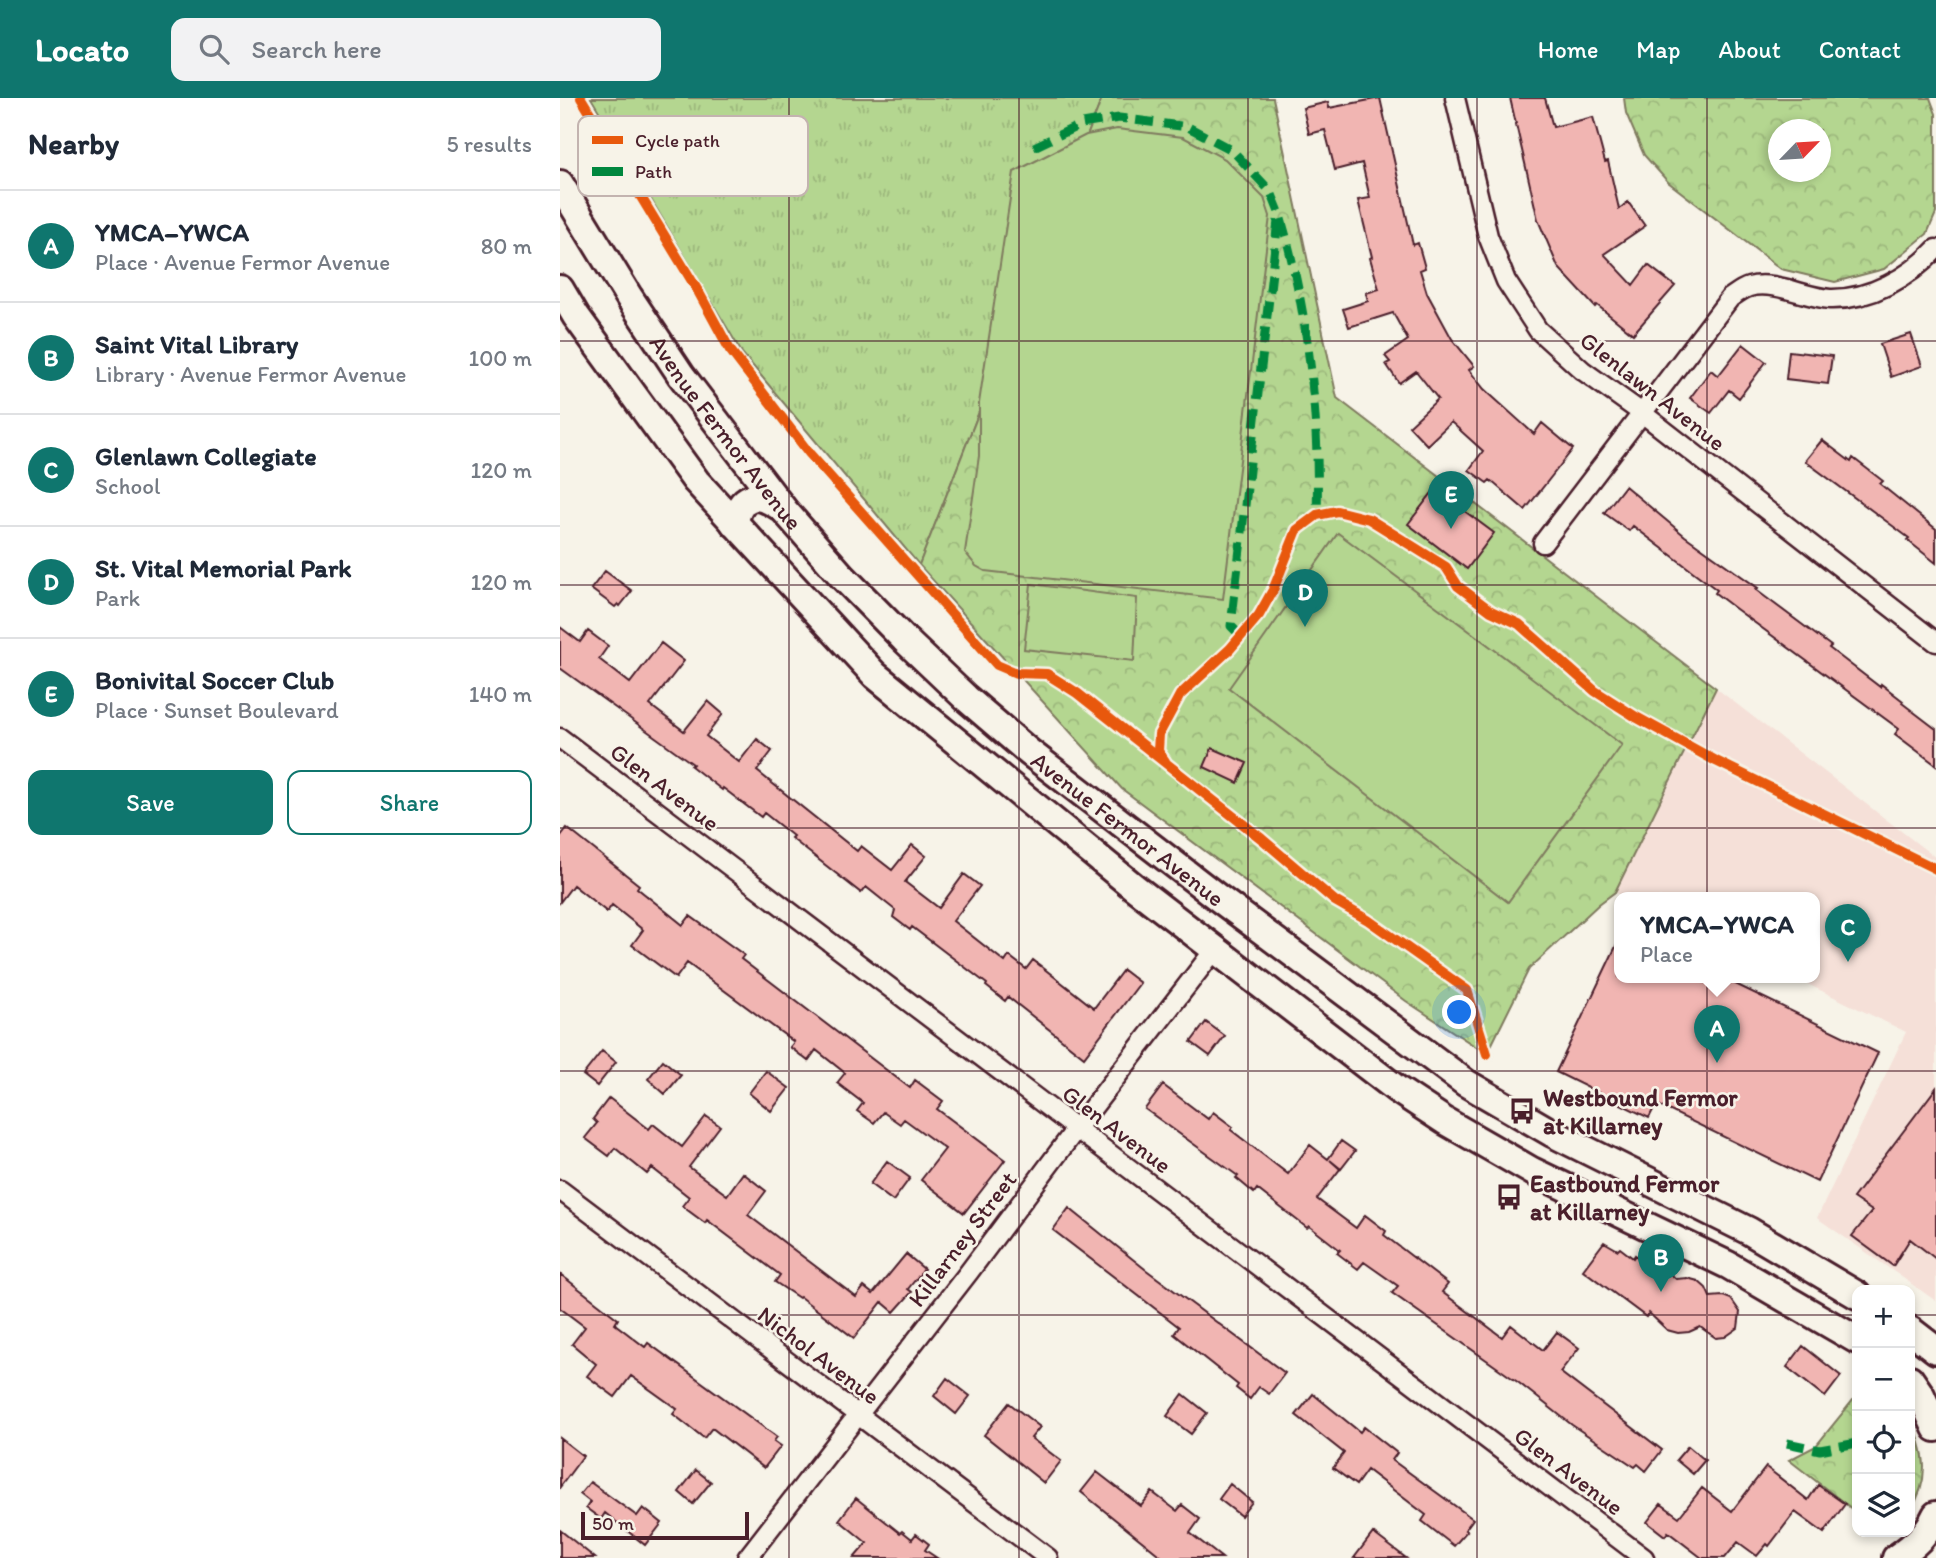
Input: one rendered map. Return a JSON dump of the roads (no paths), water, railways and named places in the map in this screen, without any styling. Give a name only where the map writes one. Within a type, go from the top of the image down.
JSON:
[{"type":"main road","name":"Avenue Fermor Avenue","points":[[560,184],[629,297],[681,375],[784,510],[842,576],[904,639],[1029,752],[1123,826],[1466,1083],[1552,1133],[1749,1231],[1852,1291]]},
{"type":"main road","name":"Avenue Fermor Avenue","points":[[560,289],[568,307],[696,481],[875,675],[1134,887],[1398,1090],[1445,1121],[1531,1171],[1728,1265],[1852,1337]]},
{"type":"main road","points":[[734,523],[742,504],[760,496],[768,498],[784,510]]},
{"type":"main road","points":[[1915,1334],[1936,1350]]},
{"type":"main road","points":[[1915,1383],[1936,1402]]},
{"type":"main road","points":[[1915,1386],[1922,1395],[1936,1428]]},
{"type":"main road","points":[[1896,1558],[1919,1540],[1936,1515]]},
{"type":"main road","points":[[1907,1558],[1936,1548]]},
{"type":"street","name":"Glenlawn Avenue","points":[[1455,98],[1488,236],[1506,281],[1538,330],[1582,370],[1642,413],[1936,642]]},
{"type":"street","points":[[1543,543],[1730,298],[1746,288],[1761,286],[1830,299],[1851,297],[1895,282],[1936,250]]},
{"type":"street","name":"Glen Avenue","points":[[560,738],[1644,1558]]},
{"type":"street","name":"Killarney Street","points":[[747,1558],[1216,948]]},
{"type":"street","name":"Nichol Avenue","points":[[560,1190],[1048,1558]]},
{"type":"place","name":"Bonivital Soccer Club","points":[[1451,529]]},
{"type":"place","name":"St. Vital Memorial Park","points":[[1305,627]]},
{"type":"place","name":"Glenlawn Collegiate","points":[[1848,962]]},
{"type":"place","name":"YMCA–YWCA","points":[[1717,1063]]},
{"type":"place","name":"Westbound Fermor at Killarney","points":[[1522,1111]]},
{"type":"place","name":"Eastbound Fermor at Killarney","points":[[1509,1197]]},
{"type":"place","name":"Saint Vital Library","points":[[1661,1292]]}]
